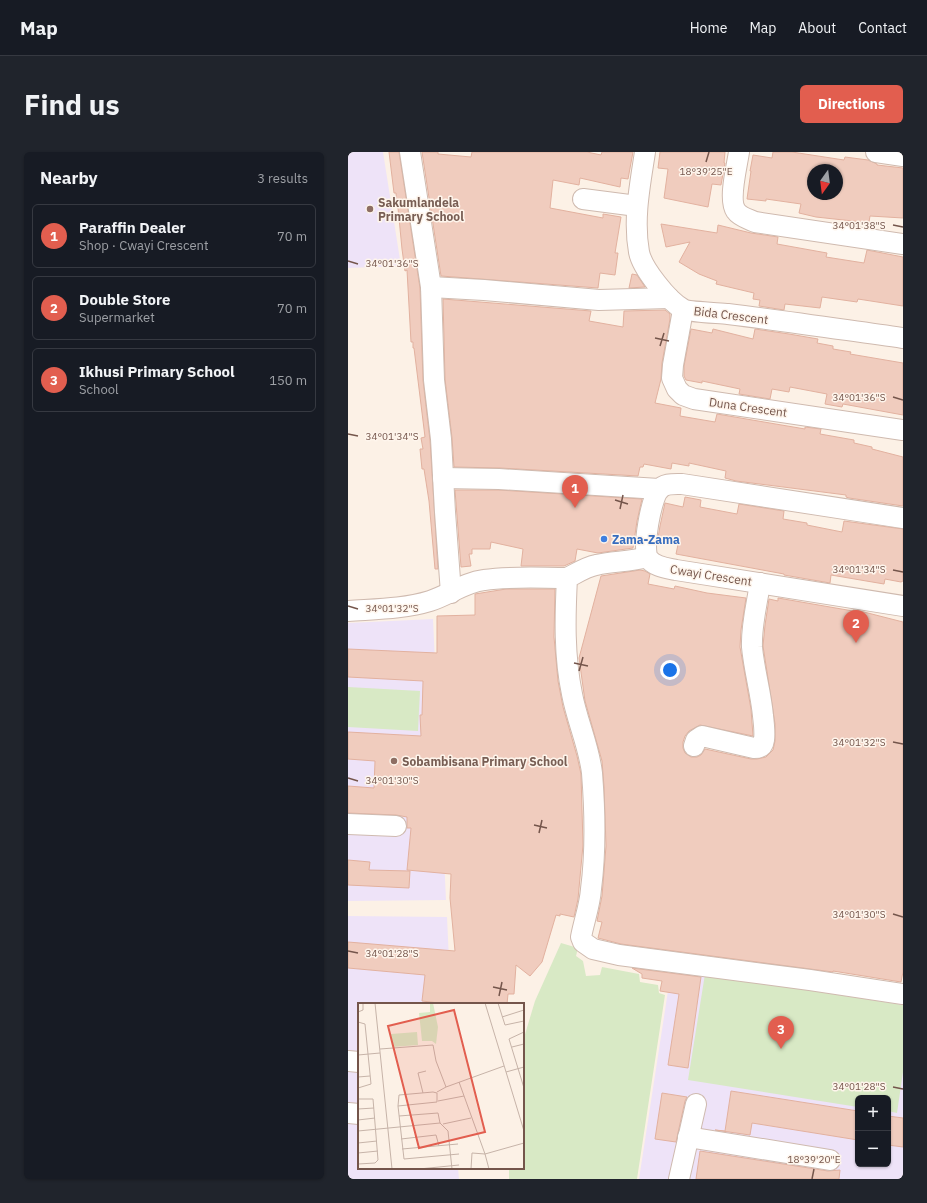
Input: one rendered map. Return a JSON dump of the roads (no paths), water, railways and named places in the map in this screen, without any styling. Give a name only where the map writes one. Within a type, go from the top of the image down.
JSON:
[{"type":"street","points":[[410,152],[431,288],[433,373],[441,439],[451,593]]},
{"type":"street","points":[[645,152],[637,206],[639,253],[648,271],[676,304]]},
{"type":"street","points":[[739,152],[733,203],[736,212],[744,218],[755,222],[903,244]]},
{"type":"street","points":[[876,152],[903,156]]},
{"type":"street","points":[[583,199],[637,206]]},
{"type":"street","name":"Bida Crescent","points":[[431,288],[484,290],[599,300],[676,304],[716,312],[903,338]]},
{"type":"street","name":"Duna Crescent","points":[[676,304],[672,378],[676,389],[684,395],[694,399],[903,430]]},
{"type":"street","points":[[443,478],[499,479],[659,489],[669,484],[682,484],[903,518]]},
{"type":"street","points":[[348,611],[409,606],[432,600],[451,593],[468,584],[484,580],[527,577],[567,578],[595,565],[635,561],[647,558],[646,548],[651,512],[654,497],[659,489]]},
{"type":"street","name":"Cwayi Crescent","points":[[647,558],[661,567],[676,570],[903,606]]},
{"type":"street","points":[[567,578],[566,647],[569,673],[576,711],[588,752],[592,772],[594,804],[591,889],[582,942],[593,949],[619,955],[810,980],[903,994]]},
{"type":"street","points":[[694,746],[696,740],[702,736],[754,748],[760,748],[763,745],[764,726],[762,704],[752,645],[760,583]]},
{"type":"street","points":[[348,824],[396,826]]},
{"type":"street","points":[[348,1060],[358,1062]]},
{"type":"street","points":[[679,1179],[696,1104]]},
{"type":"street","points":[[348,1113],[358,1114]]},
{"type":"street","points":[[688,1137],[830,1160]]},
{"type":"place","name":"Sakumlandela Primary School","points":[[370,209]]},
{"type":"place","name":"Paraffin Dealer","points":[[575,508]]},
{"type":"place","name":"Zama-Zama","points":[[604,539]]},
{"type":"place","name":"Double Store","points":[[856,643]]},
{"type":"place","name":"Sobambisana Primary School","points":[[394,761]]},
{"type":"place","name":"Ikhusi Primary School","points":[[781,1049]]}]
